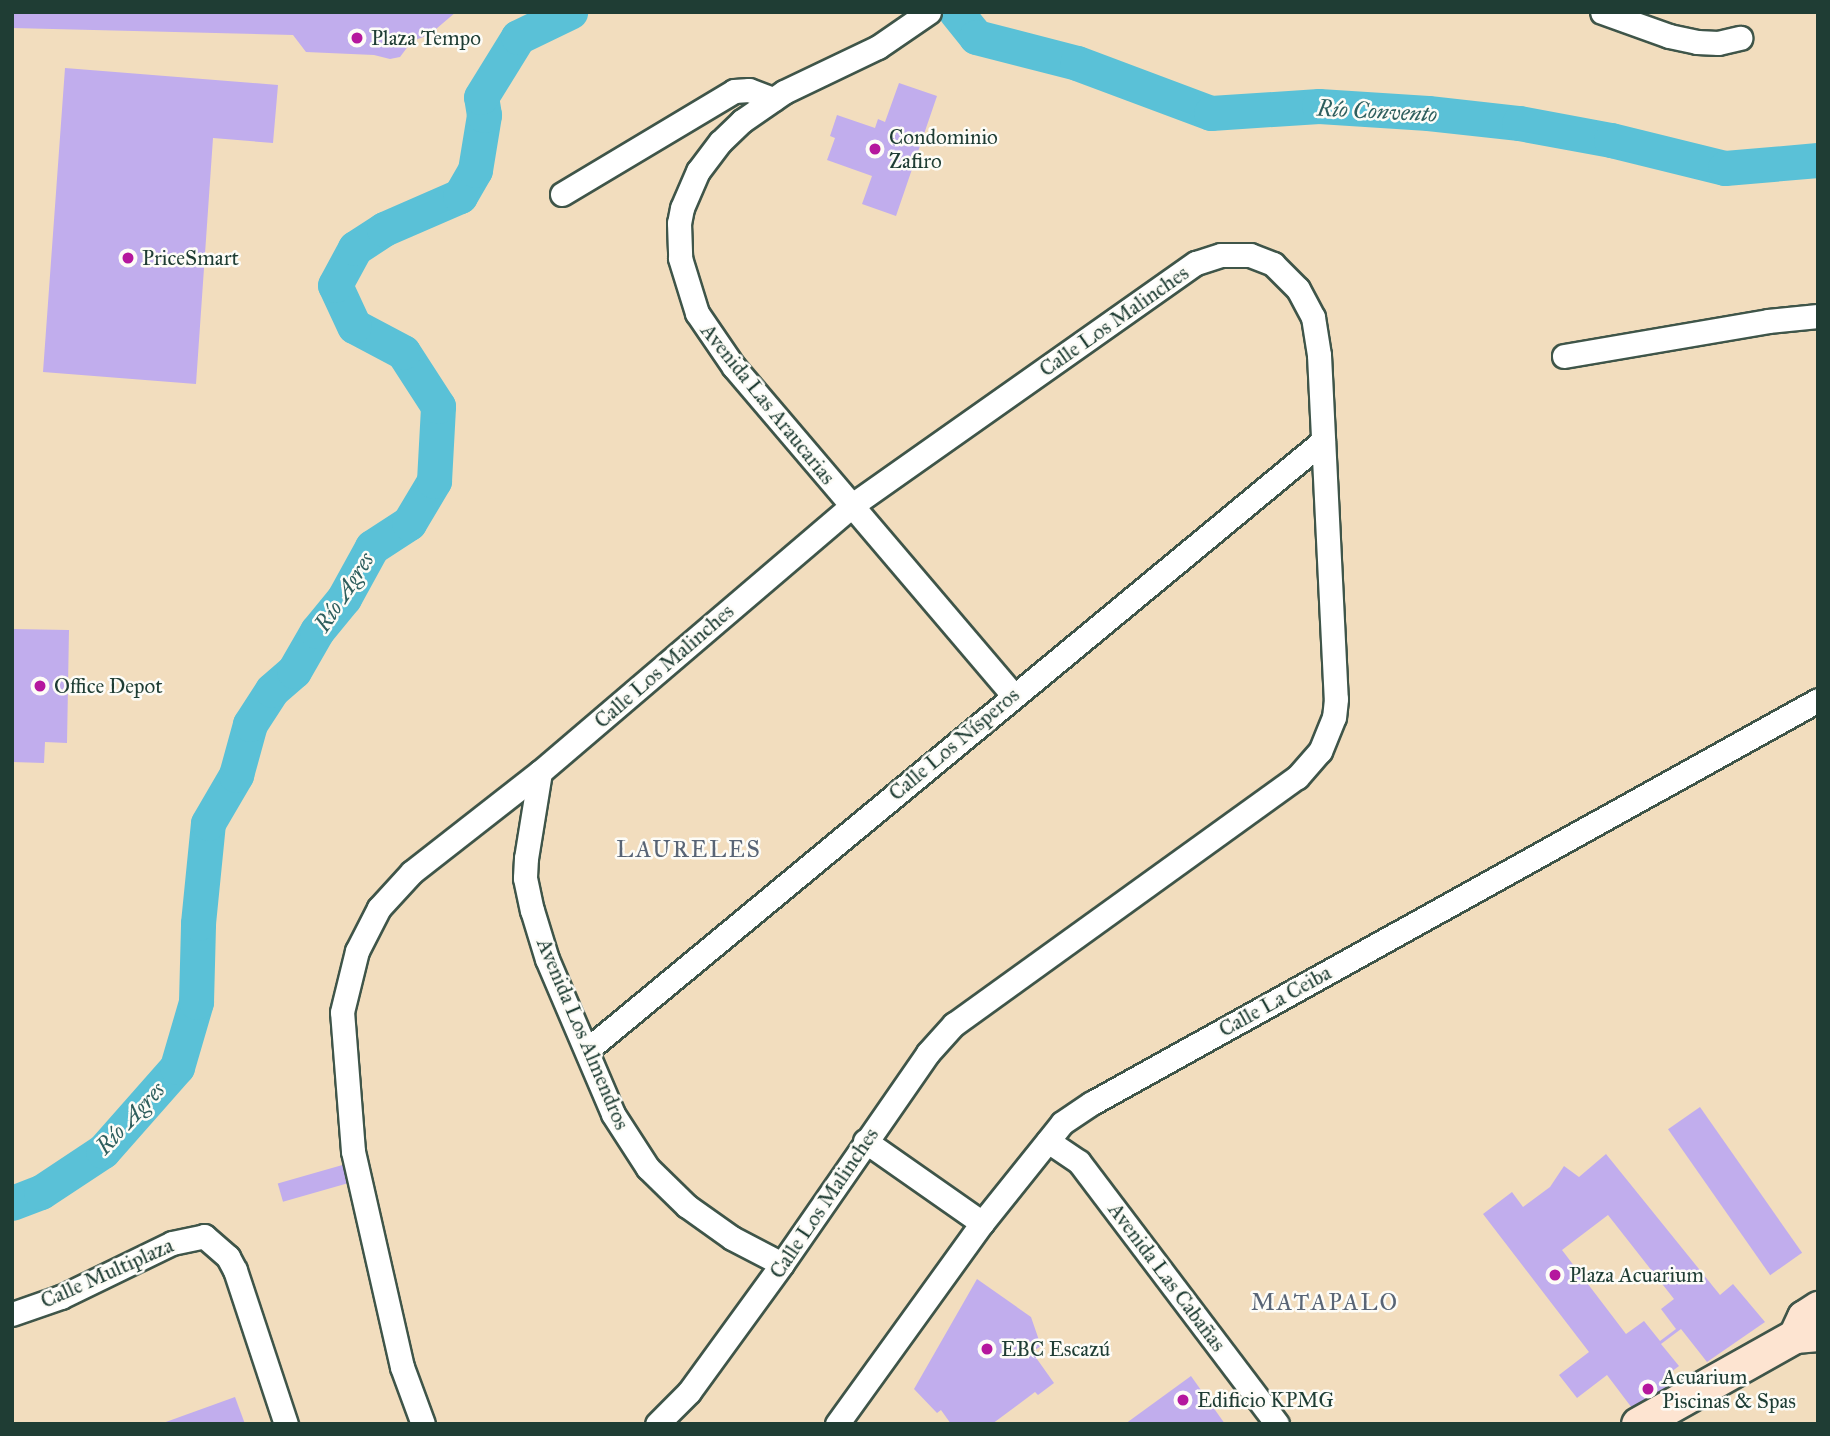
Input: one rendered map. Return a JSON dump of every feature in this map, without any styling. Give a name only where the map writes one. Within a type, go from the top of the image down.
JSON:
[{"type":"street","name":"Avenida Las Araucarias","points":[[929,12],[878,47],[773,99],[727,135],[698,171],[679,223],[681,267],[692,303],[713,338],[851,506],[1013,695]]},
{"type":"street","points":[[1616,14],[1669,36],[1697,42],[1718,43],[1740,38]]},
{"type":"street","points":[[562,194],[734,91],[749,90],[773,99]]},
{"type":"street","name":"Calle Los Malinches","points":[[423,1424],[402,1367],[356,1164],[342,1012],[357,951],[379,908],[412,872],[540,772],[851,506],[1196,263],[1221,254],[1250,255],[1273,264],[1298,289],[1313,317],[1319,355],[1336,699],[1334,717],[1320,751],[1290,782],[954,1024],[928,1054],[689,1392],[657,1424]]},
{"type":"street","points":[[1564,356],[1768,321],[1818,316]]},
{"type":"street","name":"Calle Los Nísperos","points":[[587,1050],[1323,441]]},
{"type":"street","name":"Calle La Ceiba","points":[[837,1424],[982,1223],[1062,1124],[1093,1102],[1818,700]]},
{"type":"street","name":"Avenida Los Almendros","points":[[540,772],[525,878],[547,959],[613,1114],[648,1168],[687,1206],[732,1238],[782,1264]]},
{"type":"street","name":"Avenida Las Cabañas","points":[[1048,1141],[1079,1162],[1277,1424]]},
{"type":"street","points":[[865,1142],[982,1223]]},
{"type":"street","name":"Calle Multiplaza","points":[[12,1314],[61,1297],[172,1243],[204,1236],[228,1257],[234,1270],[286,1424]]},
{"type":"street","points":[[1638,1424],[1806,1335],[1804,1317],[1818,1308]]},
{"type":"building","name":"Plaza Tempo","points":[[12,12],[456,12],[429,35],[412,41],[400,57],[390,59],[374,55],[306,52],[293,35],[12,28]]},
{"type":"building","name":"PriceSmart","points":[[65,68],[278,85],[273,143],[213,138],[196,384],[43,372]]},
{"type":"building","name":"Condominio Zafiro","points":[[899,83],[937,96],[896,216],[862,204],[872,176],[827,160],[835,138],[830,136],[837,115],[875,128],[878,119],[885,122]]},
{"type":"building","name":"Office Depot","points":[[12,629],[69,630],[67,743],[45,742],[44,763],[12,762]]},
{"type":"building","points":[[1700,1107],[1802,1253],[1770,1275],[1668,1129]]},
{"type":"building","name":"Plaza Acuarium","points":[[1606,1154],[1720,1295],[1733,1284],[1765,1322],[1707,1362],[1681,1329],[1661,1344],[1679,1366],[1663,1378],[1670,1386],[1635,1412],[1607,1375],[1577,1398],[1559,1375],[1589,1352],[1483,1214],[1512,1192],[1523,1207],[1550,1187],[1564,1166],[1579,1177]],"holes":[[[1608,1215],[1674,1299],[1661,1309],[1676,1329],[1660,1341],[1644,1321],[1626,1334],[1562,1250]]]},
{"type":"building","points":[[346,1164],[351,1182],[283,1202],[278,1184]]},
{"type":"building","name":"EBC Escazú","points":[[977,1279],[1031,1317],[1041,1346],[1032,1352],[1054,1383],[1038,1395],[1035,1392],[992,1424],[951,1424],[941,1410],[937,1413],[914,1389]]},
{"type":"building","name":"Edificio KPMG","points":[[1191,1376],[1225,1424],[1125,1424]]},
{"type":"building","points":[[235,1397],[245,1424],[163,1424],[163,1423]]},
{"type":"waterway","name":"Río Agres","points":[[12,1203],[41,1192],[103,1151],[177,1067],[196,1002],[198,923],[208,823],[236,775],[250,724],[272,690],[294,671],[317,631],[344,598],[372,547],[409,523],[434,481],[438,406],[403,352],[354,326],[335,285],[355,248],[384,229],[460,196],[475,170],[484,115],[481,97],[518,37],[570,12]]},
{"type":"waterway","name":"Río Convento","points":[[956,12],[976,37],[1077,63],[1211,113],[1319,106],[1428,113],[1519,123],[1611,140],[1725,168],[1818,160]]},
{"type":"place","name":"Plaza Tempo","points":[[357,38]]},
{"type":"place","name":"Condominio Zafiro","points":[[875,149]]},
{"type":"place","name":"PriceSmart","points":[[128,258]]},
{"type":"place","name":"Office Depot","points":[[40,686]]},
{"type":"place","name":"Plaza Acuarium","points":[[1555,1275]]},
{"type":"place","name":"EBC Escazú","points":[[987,1349]]},
{"type":"place","name":"Acuarium Piscinas & Spas","points":[[1648,1389]]},
{"type":"place","name":"Edificio KPMG","points":[[1183,1400]]},
{"type":"district","name":"LAURELES","points":[[689,849]]},
{"type":"district","name":"MATAPALO","points":[[1325,1302]]}]
